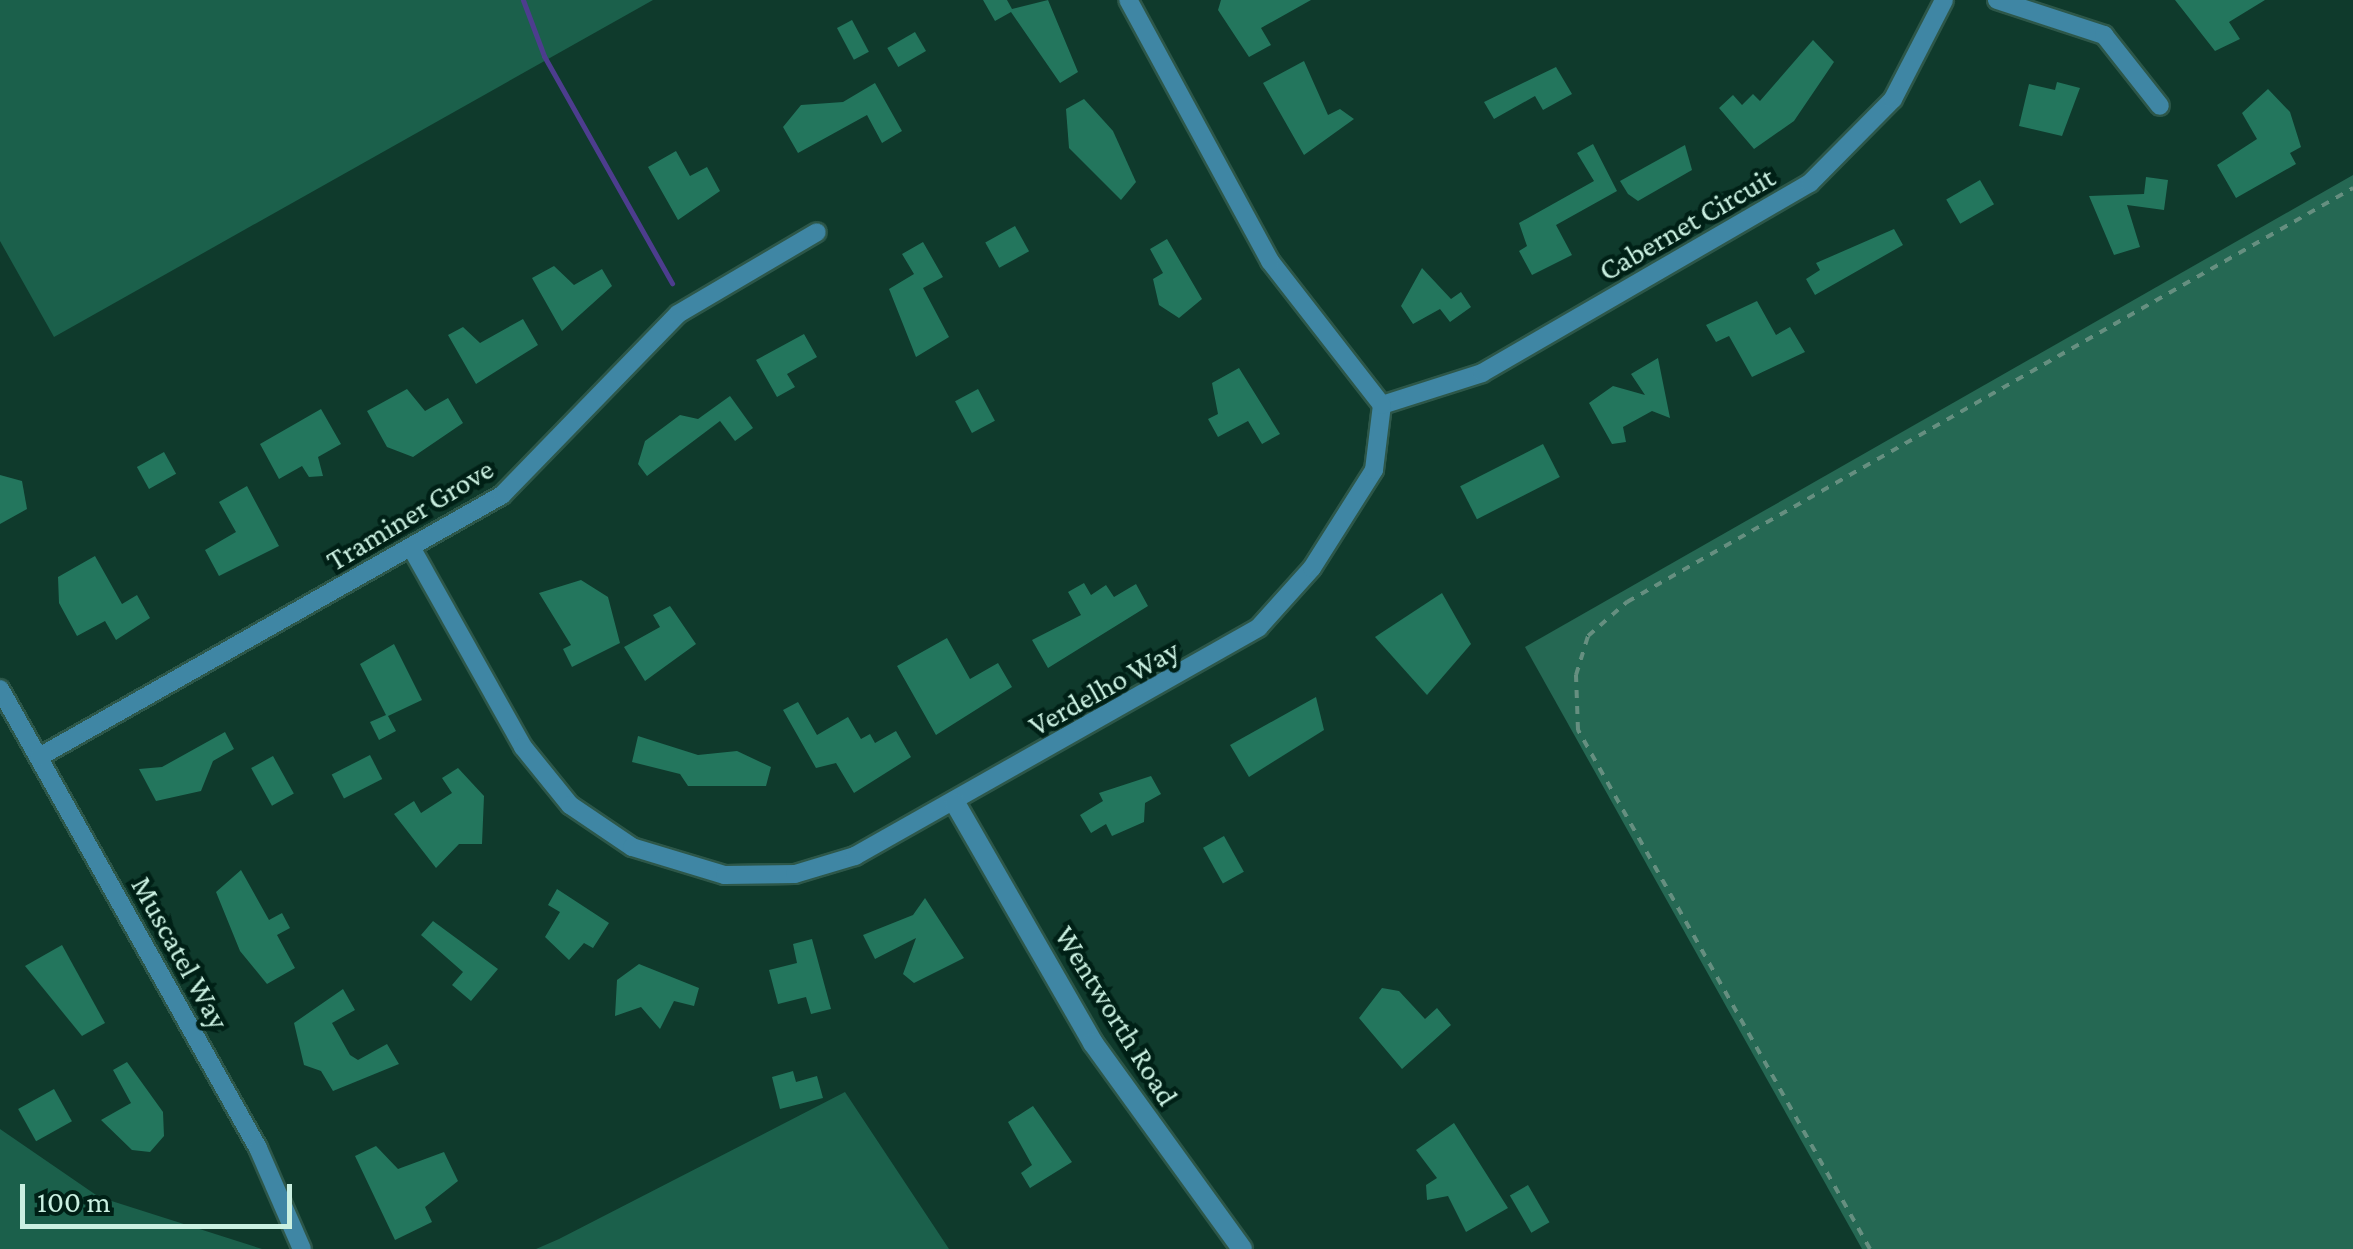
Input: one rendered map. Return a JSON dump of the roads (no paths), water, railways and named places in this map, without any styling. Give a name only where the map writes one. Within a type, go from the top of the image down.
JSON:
[{"type":"street","points":[[1128,0],[1270,261],[1382,405]]},
{"type":"street","name":"Cabernet Circuit","points":[[1382,405],[1482,373],[1810,182],[1893,99],[1944,0]]},
{"type":"street","points":[[1997,0],[2104,35],[2160,106]]},
{"type":"street","name":"Traminer Grove","points":[[39,758],[412,548],[522,480],[678,314],[818,232]]},
{"type":"street","name":"Verdelho Way","points":[[412,548],[542,774],[632,847],[726,875],[795,874],[856,856],[956,803],[1221,654],[1274,614],[1374,470],[1382,405]]},
{"type":"street","name":"Muscatel Way","points":[[0,689],[265,1162],[302,1249]]},
{"type":"street","name":"Wentworth Road","points":[[956,803],[1102,1056],[1242,1249]]},
{"type":"waterway","points":[[523,0],[544,56],[672,283]]}]
